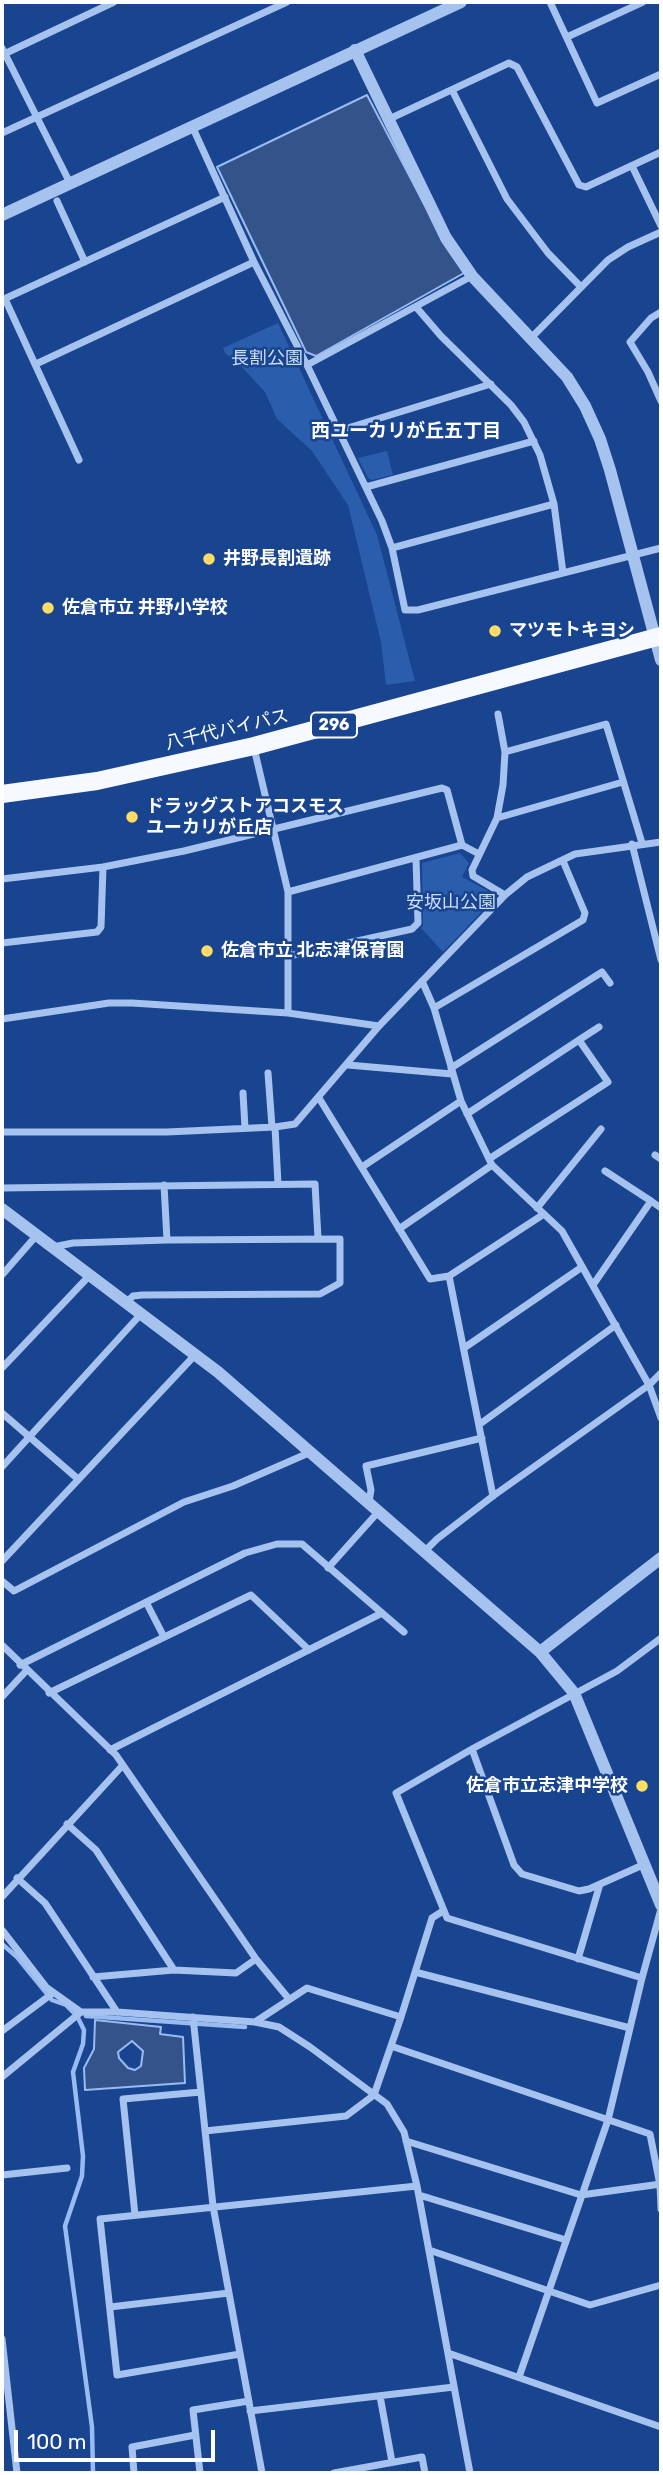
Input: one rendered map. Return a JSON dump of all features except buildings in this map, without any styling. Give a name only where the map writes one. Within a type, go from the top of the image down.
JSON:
[{"type":"highway","name":"八千代バイパス","points":[[2,794],[97,780],[254,747],[658,636]]},
{"type":"street","points":[[70,183],[3,52],[114,2]]},
{"type":"street","points":[[2,215],[461,2]]},
{"type":"street","points":[[550,2],[597,103],[661,74]]},
{"type":"street","points":[[567,37],[643,2]]},
{"type":"street","points":[[2,133],[282,3]]},
{"type":"street","points":[[355,50],[446,238],[472,276],[566,377],[585,406],[610,470],[631,554],[658,636],[661,660]]},
{"type":"street","points":[[387,120],[509,63],[514,65],[579,185],[586,187],[661,152]]},
{"type":"street","points":[[452,90],[507,200],[539,243],[581,287]]},
{"type":"street","points":[[192,126],[254,262],[366,486],[392,548],[405,610],[411,612],[661,548]]},
{"type":"street","points":[[632,166],[661,226]]},
{"type":"street","points":[[79,460],[36,364],[3,300],[225,197]]},
{"type":"street","points":[[57,201],[85,262]]},
{"type":"street","points":[[531,338],[608,260],[628,247],[661,232]]},
{"type":"street","points":[[36,364],[254,262]]},
{"type":"street","points":[[307,365],[472,276]]},
{"type":"street","points":[[416,307],[441,336],[511,405],[534,441],[554,503],[563,573]]},
{"type":"street","points":[[661,312],[651,318],[630,342],[661,401]]},
{"type":"street","points":[[338,430],[491,384]]},
{"type":"street","points":[[366,486],[534,441]]},
{"type":"street","points":[[392,548],[554,503]]},
{"type":"street","points":[[498,714],[505,752],[503,785],[497,818],[472,870],[473,876],[505,895]]},
{"type":"street","points":[[505,752],[606,724],[642,843]]},
{"type":"street","points":[[254,747],[288,892],[288,1013]]},
{"type":"street","points":[[497,818],[623,782]]},
{"type":"street","points":[[2,879],[103,867],[184,851],[442,788],[447,790],[462,845]]},
{"type":"street","points":[[2,1132],[167,1132],[295,1124],[379,1026],[505,895],[532,874],[586,852],[661,842]]},
{"type":"street","points":[[288,892],[462,845],[479,854]]},
{"type":"street","points":[[632,845],[661,960]]},
{"type":"street","points":[[289,956],[412,929],[418,923],[416,859]]},
{"type":"street","points":[[434,1008],[583,920],[585,913],[563,861]]},
{"type":"street","points":[[2,943],[97,932],[101,927],[103,867]]},
{"type":"street","points":[[650,915],[661,912]]},
{"type":"street","points":[[348,1065],[451,1071],[602,972],[610,983]]},
{"type":"street","points":[[422,981],[434,1008],[461,1101],[490,1162],[562,1231],[649,1385],[661,1418]]},
{"type":"street","points":[[2,1018],[109,1003],[288,1013],[379,1026]]},
{"type":"street","points":[[467,1114],[599,1027]]},
{"type":"street","points":[[399,1229],[490,1162],[608,1082],[579,1040]]},
{"type":"street","points":[[268,1073],[278,1184]]},
{"type":"street","points":[[243,1093],[245,1128]]},
{"type":"street","points":[[319,1098],[430,1279],[449,1276],[540,1211],[601,1129]]},
{"type":"street","points":[[362,1167],[461,1101]]},
{"type":"street","points":[[606,1171],[661,1208]]},
{"type":"street","points":[[2,1188],[315,1184],[317,1238]]},
{"type":"street","points":[[164,1185],[167,1240]]},
{"type":"street","points":[[593,1285],[651,1201]]},
{"type":"street","points":[[2,1209],[195,1355],[311,1452],[540,1651],[574,1693],[661,1903],[608,2120],[519,2378]]},
{"type":"street","points":[[2,1275],[36,1236]]},
{"type":"street","points":[[52,1247],[73,1243],[167,1240],[340,1239],[340,1283],[320,1294],[142,1295],[133,1296],[126,1303]]},
{"type":"street","points":[[464,1348],[582,1267]]},
{"type":"street","points":[[2,1368],[90,1275]]},
{"type":"street","points":[[449,1276],[493,1496]]},
{"type":"street","points":[[2,1466],[141,1314]]},
{"type":"street","points":[[480,1424],[616,1325]]},
{"type":"street","points":[[2,1561],[195,1355]]},
{"type":"street","points":[[425,1551],[493,1496],[661,1374]]},
{"type":"street","points":[[2,1413],[78,1479]]},
{"type":"street","points":[[374,1507],[366,1466],[482,1438]]},
{"type":"street","points":[[2,1581],[13,1591],[184,1503],[233,1486],[311,1452]]},
{"type":"street","points":[[328,1568],[374,1507]]},
{"type":"street","points":[[2,1697],[23,1668],[245,1553],[277,1544],[302,1544],[404,1632]]},
{"type":"street","points":[[540,1651],[661,1558]]},
{"type":"street","points":[[49,1693],[251,1595],[309,1650]]},
{"type":"street","points":[[146,1602],[164,1637]]},
{"type":"street","points":[[110,1750],[382,1613]]},
{"type":"street","points":[[642,1978],[447,1918],[396,1793],[617,1671],[661,1638]]},
{"type":"street","points":[[2,1646],[123,1765],[256,1959],[289,1999]]},
{"type":"street","points":[[472,1749],[514,1865],[523,1874],[579,1891],[645,1864]]},
{"type":"street","points":[[2,1896],[123,1765]]},
{"type":"street","points":[[67,1824],[96,1850],[174,1970]]},
{"type":"street","points":[[17,1878],[44,1903],[117,2012]]},
{"type":"street","points":[[578,1959],[600,1884]]},
{"type":"street","points":[[205,2131],[346,2116],[374,2095],[432,1918],[443,1911]]},
{"type":"street","points":[[2,1930],[4,1940],[53,1993],[81,2012],[255,2022],[279,2028],[310,2047],[387,2104],[404,2132],[418,2190],[470,2473]]},
{"type":"street","points":[[93,1977],[174,1970],[236,1973],[256,1959]]},
{"type":"street","points":[[415,1972],[630,2028]]},
{"type":"street","points":[[255,2022],[307,1987],[401,2017]]},
{"type":"street","points":[[2,2031],[53,1993]]},
{"type":"street","points":[[2,2077],[81,2012]]},
{"type":"street","points":[[193,2017],[213,2206],[262,2473]]},
{"type":"street","points":[[391,2046],[650,2134],[660,2185],[661,2209]]},
{"type":"street","points":[[135,2215],[123,2099],[201,2092]]},
{"type":"street","points":[[406,2141],[581,2195],[660,2185]]},
{"type":"street","points":[[2,2175],[67,2168]]},
{"type":"street","points":[[240,2354],[117,2375],[100,2219],[213,2206],[418,2190],[566,2240]]},
{"type":"street","points":[[429,2250],[590,2305],[661,2285]]},
{"type":"street","points":[[110,2307],[229,2293]]},
{"type":"street","points":[[2,2339],[17,2473]]},
{"type":"street","points":[[448,2353],[661,2427]]},
{"type":"street","points":[[250,2411],[454,2387]]},
{"type":"street","points":[[380,2396],[392,2462]]},
{"type":"street","points":[[200,2473],[193,2410],[249,2400]]},
{"type":"street","points":[[134,2473],[132,2447],[195,2435]]},
{"type":"street","points":[[334,2473],[422,2457],[425,2473]]},
{"type":"green space","name":"長割公園","points":[[278,323],[377,535],[415,681],[386,685],[381,642],[348,505],[312,451],[277,419],[265,392],[223,348]]},
{"type":"green space","points":[[387,451],[393,475],[372,480],[368,478],[358,458]]},
{"type":"green space","name":"安坂山公園","points":[[460,853],[469,863],[462,877],[494,894],[495,898],[443,952],[421,928],[422,863]]},
{"type":"shaded area","points":[[367,95],[464,273],[316,356],[306,352],[217,167]]},
{"type":"shaded area","points":[[95,2020],[161,2027],[160,2034],[183,2037],[185,2083],[85,2090],[84,2068],[94,2049]],"holes":[[[132,2041],[143,2051],[141,2066],[135,2070],[128,2068],[119,2058],[118,2052]]]},
{"type":"waterway","points":[[2,1944],[17,1957],[52,2000],[66,2005],[77,2016],[84,2030],[83,2044],[73,2072],[83,2156],[82,2176],[65,2226],[92,2427],[93,2473]]},
{"type":"waterway","points":[[86,2016],[245,2027]]},
{"type":"place","name":"井野長割遺跡","points":[[209,559]]},
{"type":"place","name":"佐倉市立 井野小学校","points":[[48,608]]},
{"type":"place","name":"マツモトキヨシ","points":[[495,631]]},
{"type":"place","name":"ドラッグストアコスモス ユーカリが丘店","points":[[132,817]]},
{"type":"place","name":"佐倉市立 北志津保育園","points":[[207,951]]},
{"type":"place","name":"佐倉市立志津中学校","points":[[642,1786]]},
{"type":"district","name":"西ユーカリが丘五丁目","points":[[406,432]]}]
